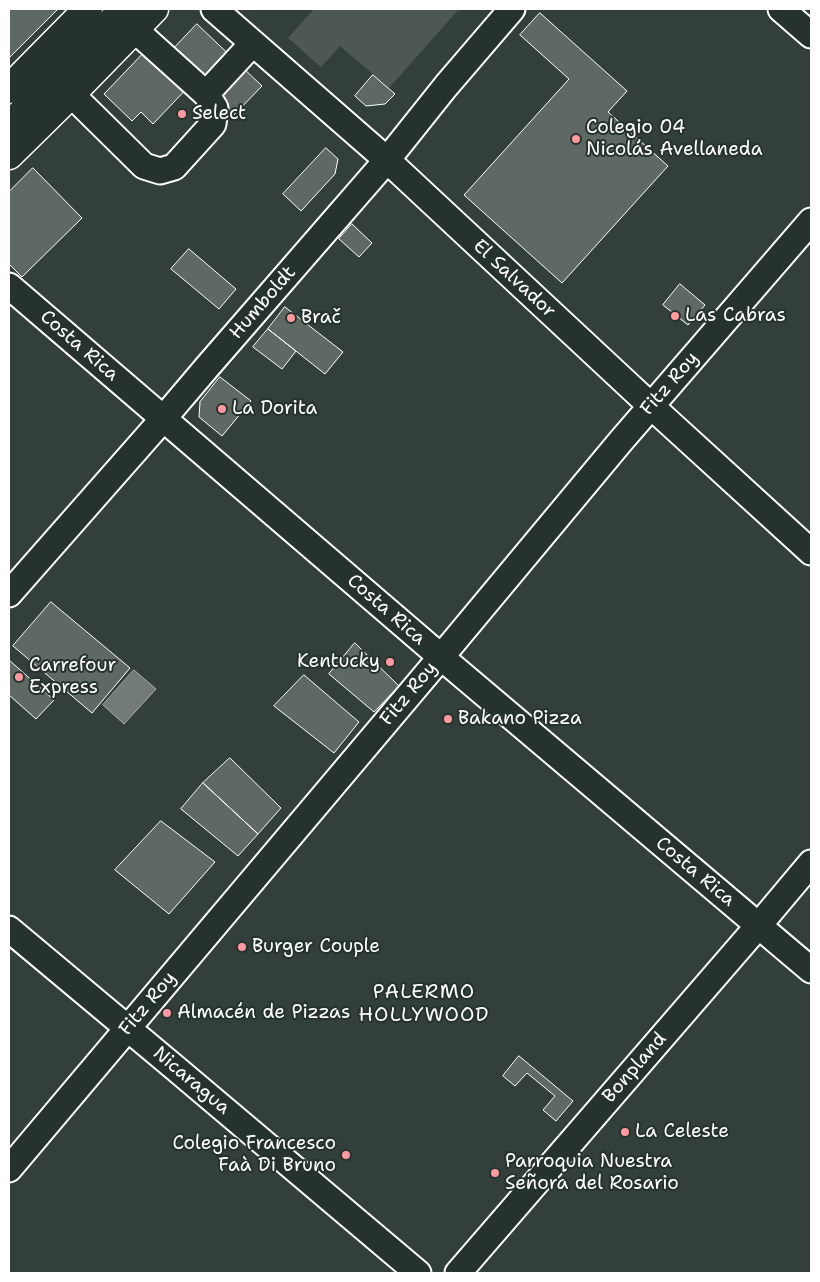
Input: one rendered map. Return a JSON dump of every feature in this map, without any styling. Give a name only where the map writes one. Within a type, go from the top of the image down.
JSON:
[{"type":"main road","points":[[9,89],[88,9]]},
{"type":"main road","points":[[9,155],[72,94],[128,19],[154,9]]},
{"type":"street","name":"El Salvador","points":[[214,9],[387,160],[811,552]]},
{"type":"street","name":"Humboldt","points":[[9,594],[387,160],[446,86],[512,9]]},
{"type":"street","points":[[781,9],[811,35]]},
{"type":"street","points":[[9,124],[128,19],[206,94],[215,108],[213,124],[174,167],[160,171],[144,166],[72,94]]},
{"type":"street","points":[[206,94],[253,43]]},
{"type":"street","name":"Fitz Roy","points":[[9,1169],[651,406],[811,221]]},
{"type":"street","name":"Costa Rica","points":[[9,286],[441,657],[811,970]]},
{"type":"street","name":"Bonpland","points":[[458,1273],[759,925],[811,862]]},
{"type":"street","name":"Nicaragua","points":[[9,929],[418,1273]]},
{"type":"shaded area","points":[[314,9],[459,9],[389,88],[340,46],[321,67],[288,38]]},
{"type":"shaded area","points":[[134,670],[156,689],[124,724],[103,705]]},
{"type":"building","points":[[9,9],[58,9],[9,58]]},
{"type":"building","name":"Colegio 04 Nicolás Avellaneda","points":[[540,13],[627,91],[608,112],[668,166],[562,283],[464,195],[569,79],[520,35]]},
{"type":"building","points":[[197,24],[262,86],[232,117],[194,81],[153,124],[141,112],[132,121],[104,94],[149,47],[162,60]]},
{"type":"building","points":[[373,75],[395,94],[385,104],[366,106],[355,96]]},
{"type":"building","points":[[326,148],[338,159],[335,174],[301,211],[283,194]]},
{"type":"building","points":[[33,168],[82,218],[22,277],[9,264],[9,192]]},
{"type":"building","points":[[352,224],[372,243],[359,257],[339,239]]},
{"type":"building","points":[[189,249],[236,289],[219,309],[171,269]]},
{"type":"building","points":[[680,284],[705,305],[688,325],[663,305]]},
{"type":"building","points":[[285,307],[343,352],[325,374],[268,329]]},
{"type":"building","points":[[268,329],[296,351],[282,369],[253,347]]},
{"type":"building","name":"La Dorita","points":[[220,377],[251,401],[222,436],[199,417],[200,402]]},
{"type":"building","points":[[51,602],[130,668],[92,713],[13,646]]},
{"type":"building","points":[[355,643],[399,686],[374,712],[329,674]]},
{"type":"building","name":"Carrefour Express","points":[[9,660],[54,700],[36,719],[9,695]]},
{"type":"building","points":[[304,675],[359,722],[334,753],[274,706]]},
{"type":"building","points":[[230,758],[281,808],[258,834],[203,783]]},
{"type":"building","points":[[203,783],[258,834],[238,856],[181,809]]},
{"type":"building","points":[[161,821],[215,862],[169,914],[115,870]]},
{"type":"building","points":[[519,1056],[573,1101],[556,1121],[543,1110],[555,1096],[527,1073],[515,1086],[503,1076]]},
{"type":"place","name":"Select","points":[[182,114]]},
{"type":"place","name":"Colegio 04 Nicolás Avellaneda","points":[[576,139]]},
{"type":"place","name":"Las Cabras","points":[[675,316]]},
{"type":"place","name":"Brač","points":[[291,318]]},
{"type":"place","name":"La Dorita","points":[[222,409]]},
{"type":"place","name":"Kentucky","points":[[390,662]]},
{"type":"place","name":"Carrefour Express","points":[[19,677]]},
{"type":"place","name":"Bakano Pizza","points":[[448,719]]},
{"type":"place","name":"Burger Couple","points":[[242,947]]},
{"type":"place","name":"Almacén de Pizzas","points":[[167,1013]]},
{"type":"place","name":"La Celeste","points":[[625,1132]]},
{"type":"place","name":"Colegio Francesco Faà Di Bruno","points":[[346,1155]]},
{"type":"place","name":"Parroquia Nuestra Señora del Rosario","points":[[495,1173]]},
{"type":"district","name":"PALERMO HOLLYWOOD","points":[[424,1004]]}]
